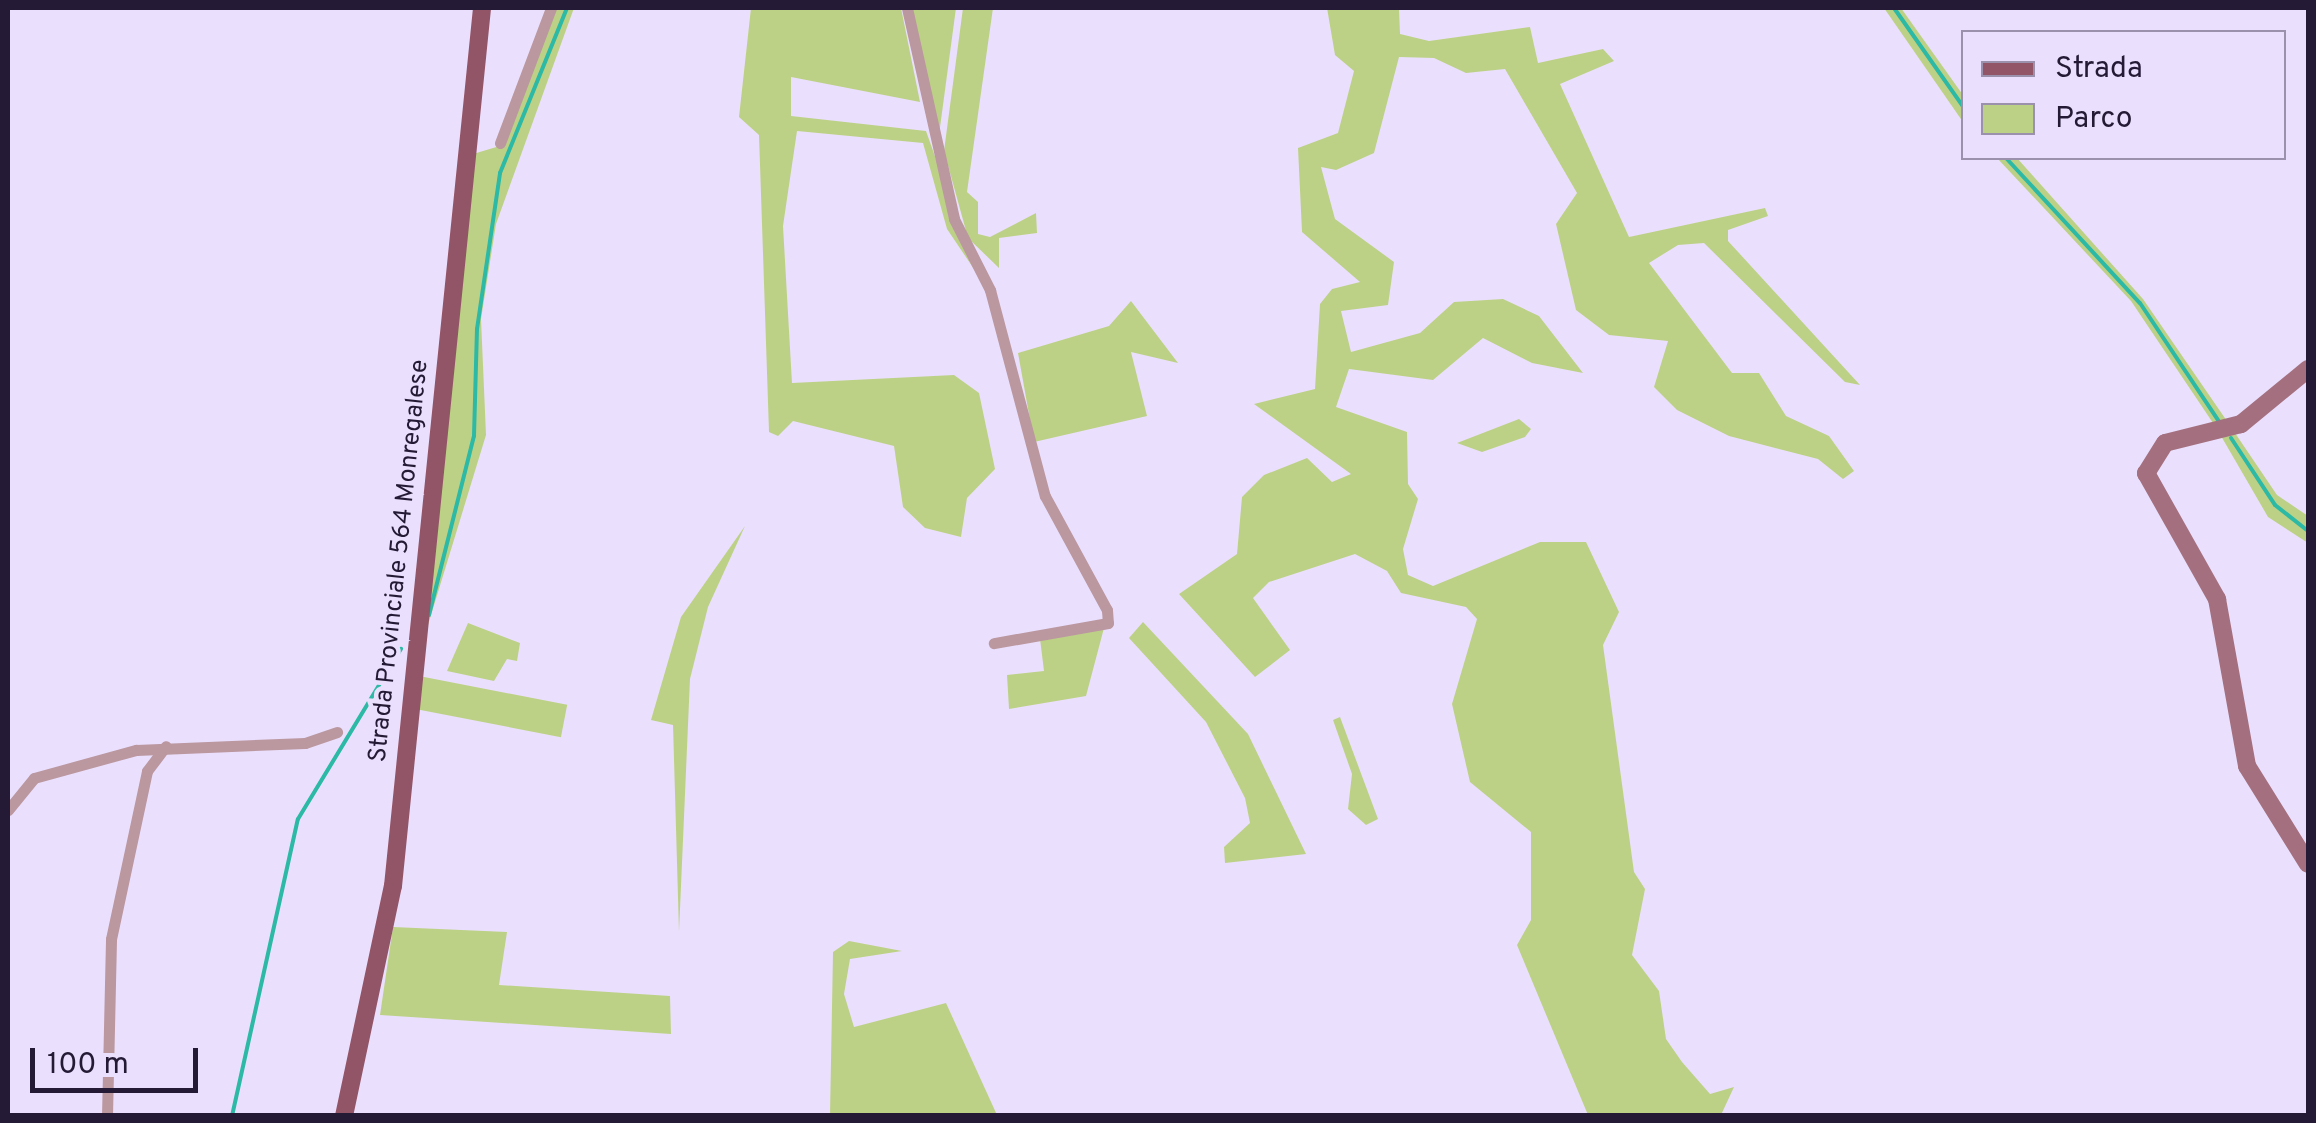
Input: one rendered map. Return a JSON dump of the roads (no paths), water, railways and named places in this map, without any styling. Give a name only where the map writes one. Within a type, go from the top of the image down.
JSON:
[{"type":"main road","name":"Strada Provinciale 564 Monregalese","points":[[344,1116],[390,903],[482,8]]},
{"type":"street","points":[[500,142],[551,8]]},
{"type":"street","points":[[907,8],[954,219],[990,290],[1045,496],[1107,610],[1108,622],[994,643]]},
{"type":"street","points":[[2308,369],[2241,424],[2164,443],[2146,473],[2217,599],[2247,766],[2308,864]]},
{"type":"street","points":[[8,810],[34,778],[166,746],[305,743],[337,732]]},
{"type":"street","points":[[106,1116],[111,939],[147,771],[166,746]]},
{"type":"waterway","points":[[429,615],[474,436],[477,329],[500,173],[567,8]]},
{"type":"waterway","points":[[1894,8],[1961,104]]},
{"type":"waterway","points":[[2008,160],[2140,303],[2220,423]]},
{"type":"waterway","points":[[2231,438],[2275,505],[2308,531]]},
{"type":"waterway","points":[[232,1116],[298,819],[401,649]]}]
